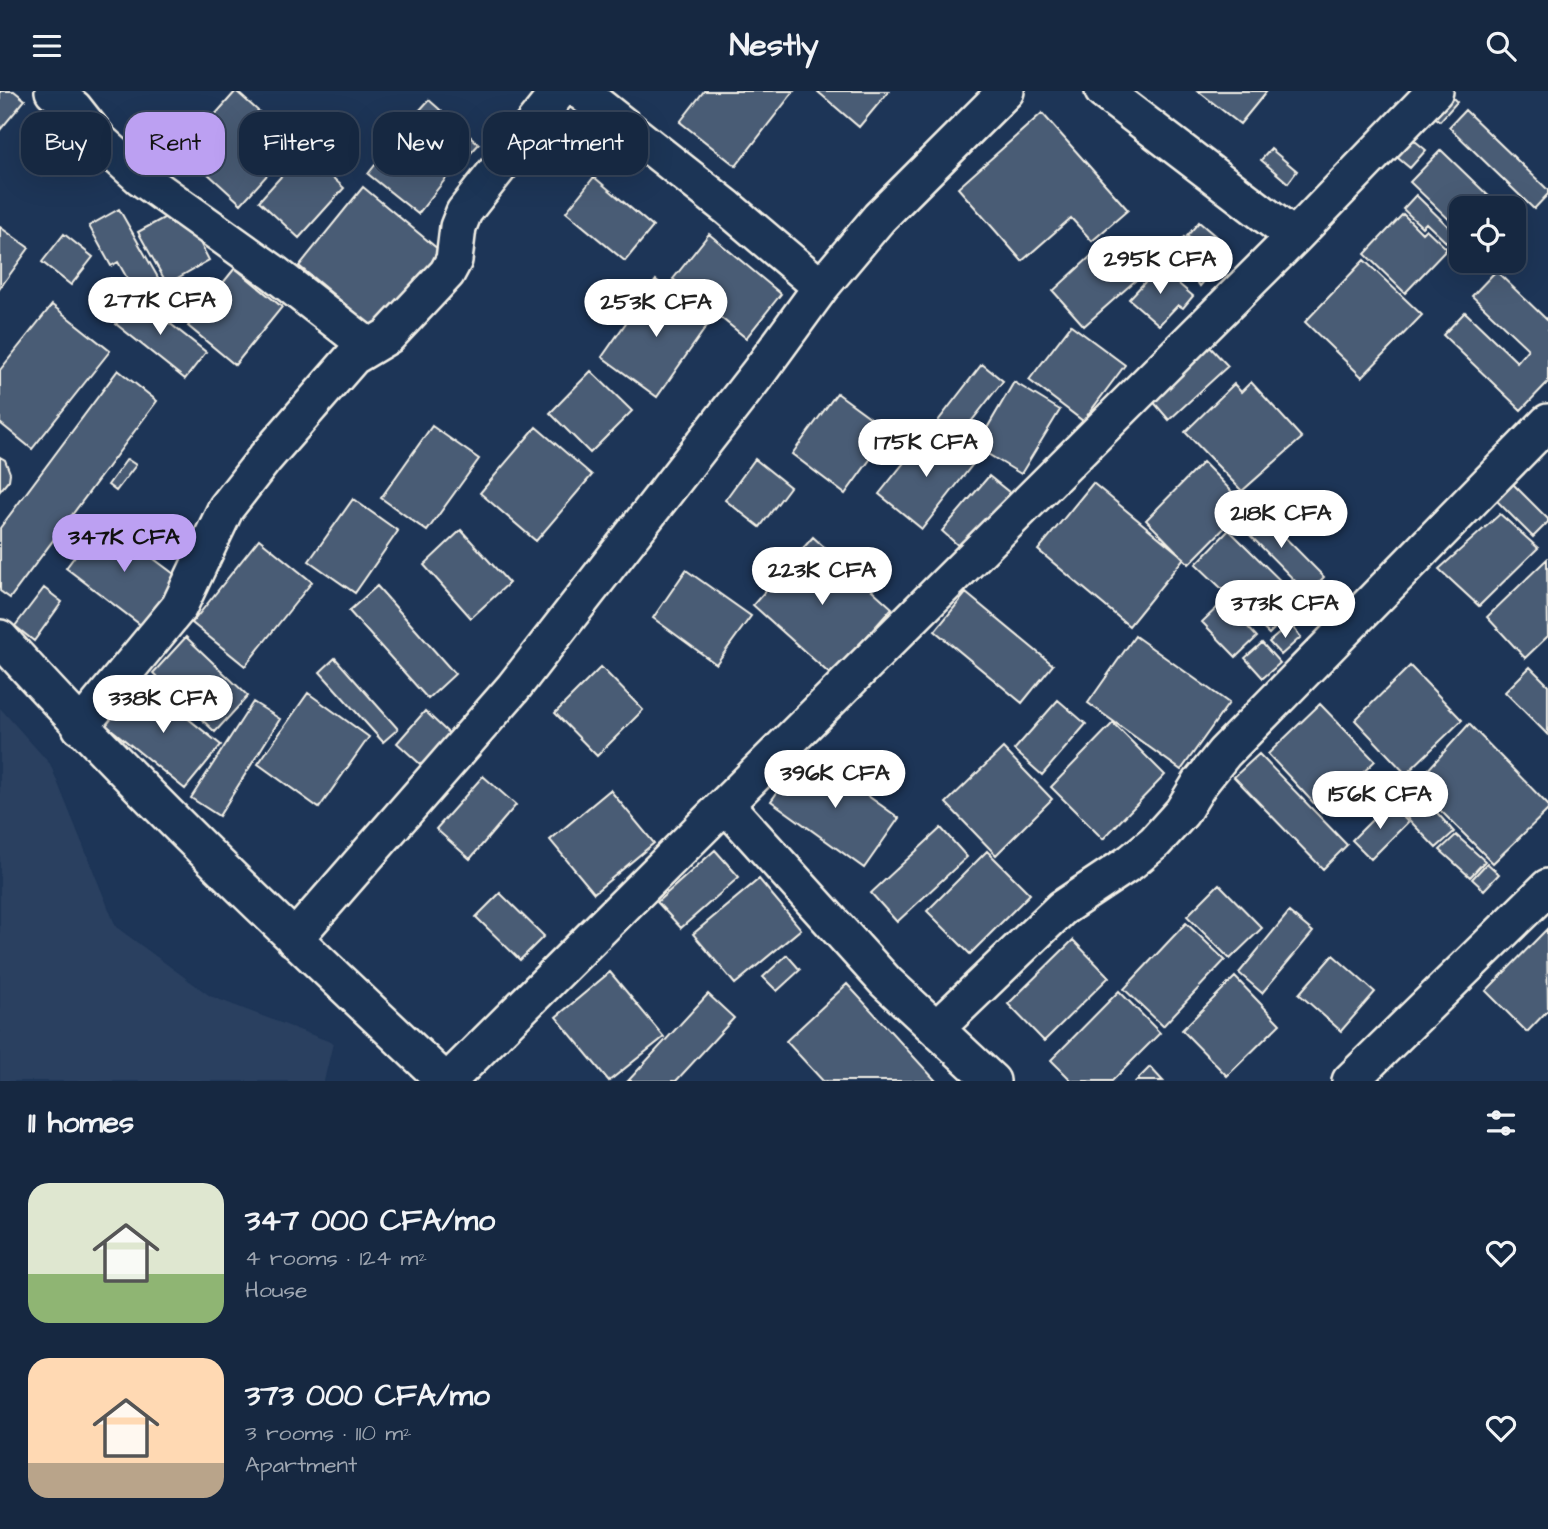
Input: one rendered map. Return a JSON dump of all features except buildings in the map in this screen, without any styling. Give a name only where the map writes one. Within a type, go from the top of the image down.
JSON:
[{"type":"street","points":[[53,91],[74,108],[100,141],[140,177],[273,272],[368,346]]},
{"type":"street","points":[[80,727],[180,607],[226,508],[353,357],[388,336],[447,273],[454,260],[457,226],[464,212],[559,91]]},
{"type":"street","points":[[580,91],[821,287]]},
{"type":"street","points":[[294,939],[513,688],[759,372],[821,287],[879,218],[1006,91]]},
{"type":"street","points":[[1103,91],[1294,237]]},
{"type":"street","points":[[0,638],[80,727],[294,939],[446,1081],[1294,237],[1435,91]]},
{"type":"street","points":[[937,1028],[1062,908],[1155,842],[1182,812],[1200,783],[1224,753],[1548,422]]},
{"type":"street","points":[[726,805],[886,982],[992,1081]]},
{"type":"street","points":[[1350,1081],[1548,887]]},
{"type":"shaded area","points":[[0,708],[50,764],[116,927],[210,996],[333,1043],[324,1081],[0,1081]]}]
